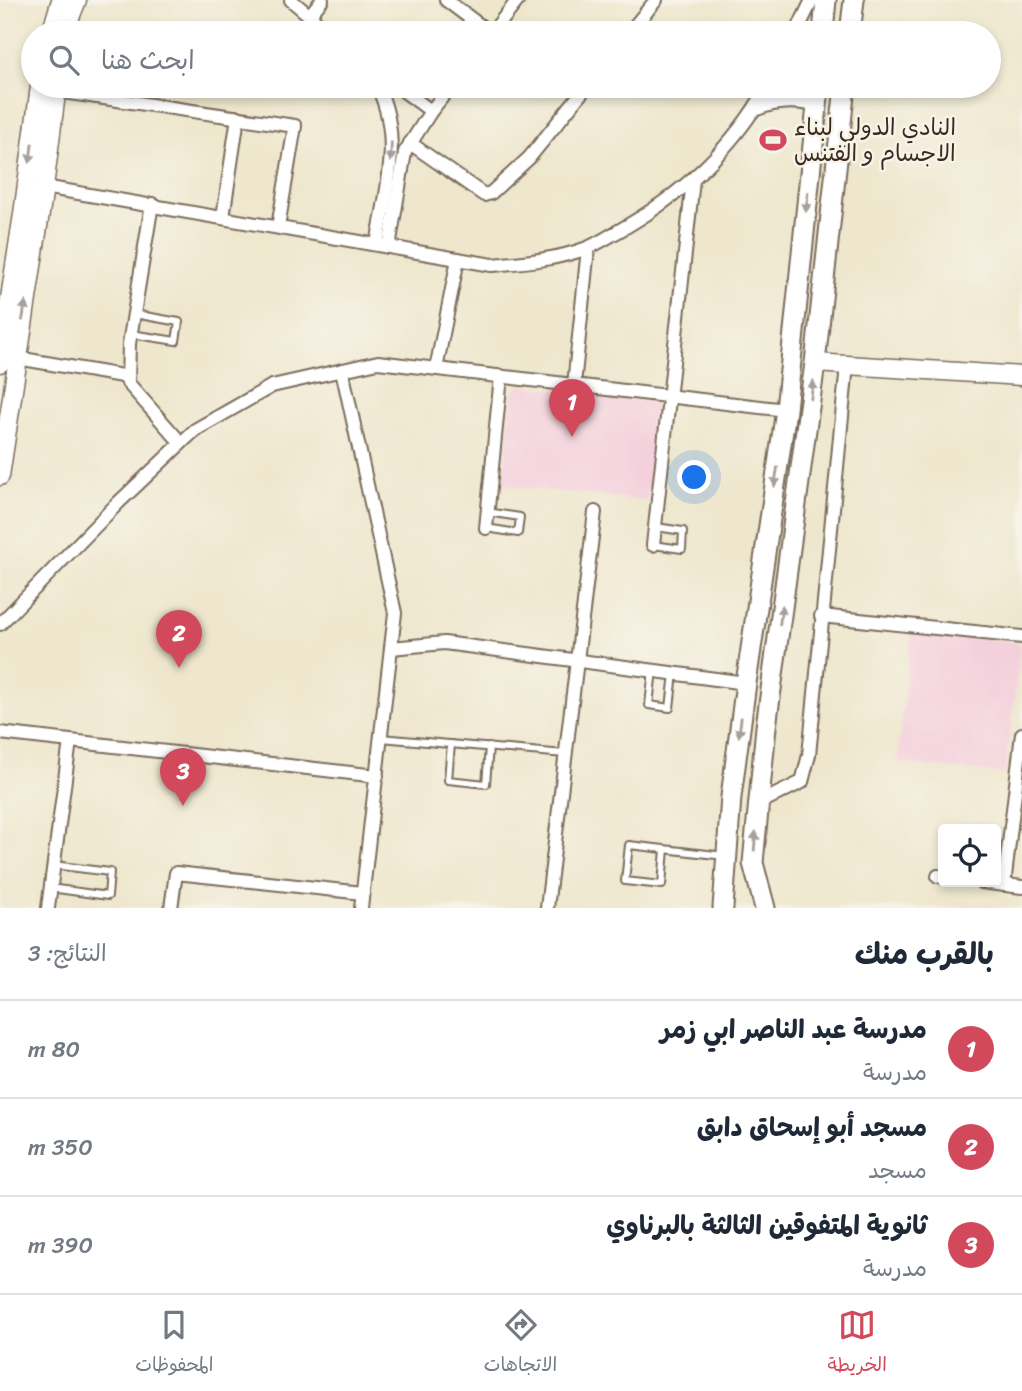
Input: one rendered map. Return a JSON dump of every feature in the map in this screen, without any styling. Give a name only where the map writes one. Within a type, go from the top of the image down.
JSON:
[{"type":"main road","points":[[55,21],[61,0]]},
{"type":"main road","points":[[69,21],[77,0]]},
{"type":"main road","points":[[824,21],[825,0]]},
{"type":"main road","points":[[851,21],[854,0]]},
{"type":"main road","points":[[0,476],[8,360],[23,214],[49,98]]},
{"type":"main road","points":[[8,360],[44,187],[50,98]]},
{"type":"main road","points":[[723,908],[731,797],[786,410],[818,98]]},
{"type":"main road","points":[[765,908],[753,863],[766,727],[816,363],[844,98]]},
{"type":"main road","points":[[816,363],[1022,376]]},
{"type":"street","points":[[291,0],[315,21]]},
{"type":"street","points":[[309,16],[322,0]]},
{"type":"street","points":[[446,0],[475,21]]},
{"type":"street","points":[[501,21],[518,0]]},
{"type":"street","points":[[639,21],[656,0]]},
{"type":"street","points":[[802,21],[812,0]]},
{"type":"street","points":[[120,98],[295,125],[278,227]]},
{"type":"street","points":[[382,98],[387,110],[392,146],[383,246]]},
{"type":"street","points":[[413,98],[431,111]]},
{"type":"street","points":[[383,246],[410,143],[441,98]]},
{"type":"street","points":[[410,143],[484,195],[491,193],[529,158],[577,98]]},
{"type":"street","points":[[44,187],[492,265],[543,261],[588,248],[656,208],[693,180],[755,110],[762,98]]},
{"type":"street","points":[[755,110],[771,104],[789,102],[817,106]]},
{"type":"street","points":[[223,217],[238,117]]},
{"type":"street","points":[[653,545],[693,180]]},
{"type":"street","points":[[152,204],[130,334],[128,383],[181,443]]},
{"type":"street","points":[[574,385],[588,248]]},
{"type":"street","points":[[436,369],[458,259]]},
{"type":"street","points":[[8,360],[128,377]]},
{"type":"street","points":[[0,624],[118,503],[195,430],[272,386],[378,362],[786,410]]},
{"type":"street","points":[[759,803],[802,782],[809,755],[847,365]]},
{"type":"street","points":[[342,370],[395,613],[361,908]]},
{"type":"street","points":[[485,528],[501,376]]},
{"type":"street","points":[[547,908],[595,512]]},
{"type":"street","points":[[821,615],[1022,637]]},
{"type":"street","points":[[391,648],[444,643],[746,682]]},
{"type":"street","points":[[0,733],[377,776]]},
{"type":"street","points":[[1004,885],[1022,734]]},
{"type":"street","points":[[48,908],[70,741]]},
{"type":"street","points":[[172,908],[176,873],[363,893]]},
{"type":"street","points":[[1001,885],[1022,887]]},
{"type":"lane","points":[[130,334],[176,341],[179,322],[134,314]]},
{"type":"lane","points":[[485,528],[519,533],[520,517],[488,512]]},
{"type":"lane","points":[[653,545],[682,549],[683,531],[655,527]]},
{"type":"lane","points":[[653,670],[649,705],[670,708],[674,673]]},
{"type":"lane","points":[[381,737],[567,754]]},
{"type":"lane","points":[[451,744],[449,780],[486,784],[489,747]]},
{"type":"lane","points":[[665,849],[662,885],[625,881],[629,845],[665,849],[727,856]]},
{"type":"lane","points":[[50,888],[108,896],[110,872],[53,865]]},
{"type":"shaded area","points":[[519,385],[653,402],[658,407],[647,501],[503,485],[512,393]]},
{"type":"shaded area","points":[[911,631],[1017,642],[1021,646],[1005,774],[897,763]]},
{"type":"place","name":"النادي الدولي لبناء الاجسام و الفتنس","points":[[773,140]]},
{"type":"place","name":"مدرسة عبد الناصر ابي زمر","points":[[572,437]]},
{"type":"place","name":"مسجد أبو إسحاق دابق","points":[[179,668]]},
{"type":"place","name":"ثانوية المتفوقين الثالثة بالبرناوي","points":[[183,806]]}]
